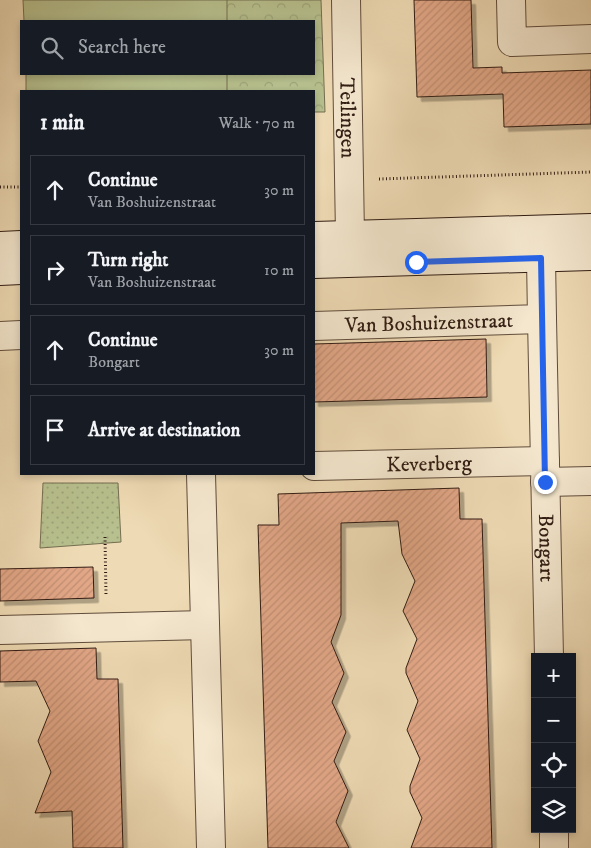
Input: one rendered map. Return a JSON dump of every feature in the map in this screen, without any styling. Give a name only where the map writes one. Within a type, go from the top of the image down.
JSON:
[{"type":"street","name":"Teilingen","points":[[346,0],[350,235]]},
{"type":"street","points":[[511,0],[512,42],[591,39]]},
{"type":"street","points":[[315,236],[591,228]]},
{"type":"street","name":"Van Boshuizenstraat","points":[[315,326],[542,319],[539,230]]},
{"type":"street","points":[[350,235],[351,264]]},
{"type":"street","points":[[0,246],[20,246]]},
{"type":"street","points":[[315,264],[591,256]]},
{"type":"street","points":[[0,270],[20,270]]},
{"type":"street","name":"Bongart","points":[[542,319],[549,653]]},
{"type":"street","points":[[0,336],[20,335]]},
{"type":"street","name":"Keverberg","points":[[315,466],[545,471],[591,480]]},
{"type":"street","points":[[201,475],[211,848]]},
{"type":"street","points":[[0,630],[206,625]]},
{"type":"street","points":[[554,833],[554,848]]},
{"type":"path","points":[[348,180],[591,172]]},
{"type":"path","points":[[0,187],[20,187]]},
{"type":"path","points":[[105,537],[106,627]]},
{"type":"green space","points":[[23,0],[308,0],[309,20],[24,20]]},
{"type":"green space","points":[[227,0],[321,0],[325,112],[315,112],[315,90],[227,90],[227,75],[315,75],[315,20],[227,20]]},
{"type":"green space","points":[[26,75],[310,75],[311,90],[26,90]]},
{"type":"green space","points":[[43,483],[118,483],[121,542],[40,548]]},
{"type":"building","points":[[414,0],[471,0],[473,68],[502,67],[502,73],[591,70],[591,124],[504,127],[503,94],[417,97]]},
{"type":"building","points":[[486,339],[487,397],[315,402],[315,344]]},
{"type":"building","points":[[459,488],[460,519],[482,519],[492,848],[411,848],[422,818],[410,792],[410,786],[420,759],[407,730],[418,701],[406,673],[406,668],[417,639],[403,611],[415,581],[402,554],[398,521],[341,523],[341,615],[331,642],[344,673],[332,702],[346,732],[334,761],[348,791],[336,822],[349,848],[268,848],[258,525],[279,525],[278,494]]},
{"type":"building","points":[[93,567],[94,598],[0,601],[0,569]]},
{"type":"building","points":[[96,648],[97,679],[118,679],[123,848],[73,848],[72,811],[35,813],[51,772],[38,741],[50,711],[36,681],[0,682],[0,651]]},
{"type":"route","points":[[416,262],[541,258],[545,482]]}]
